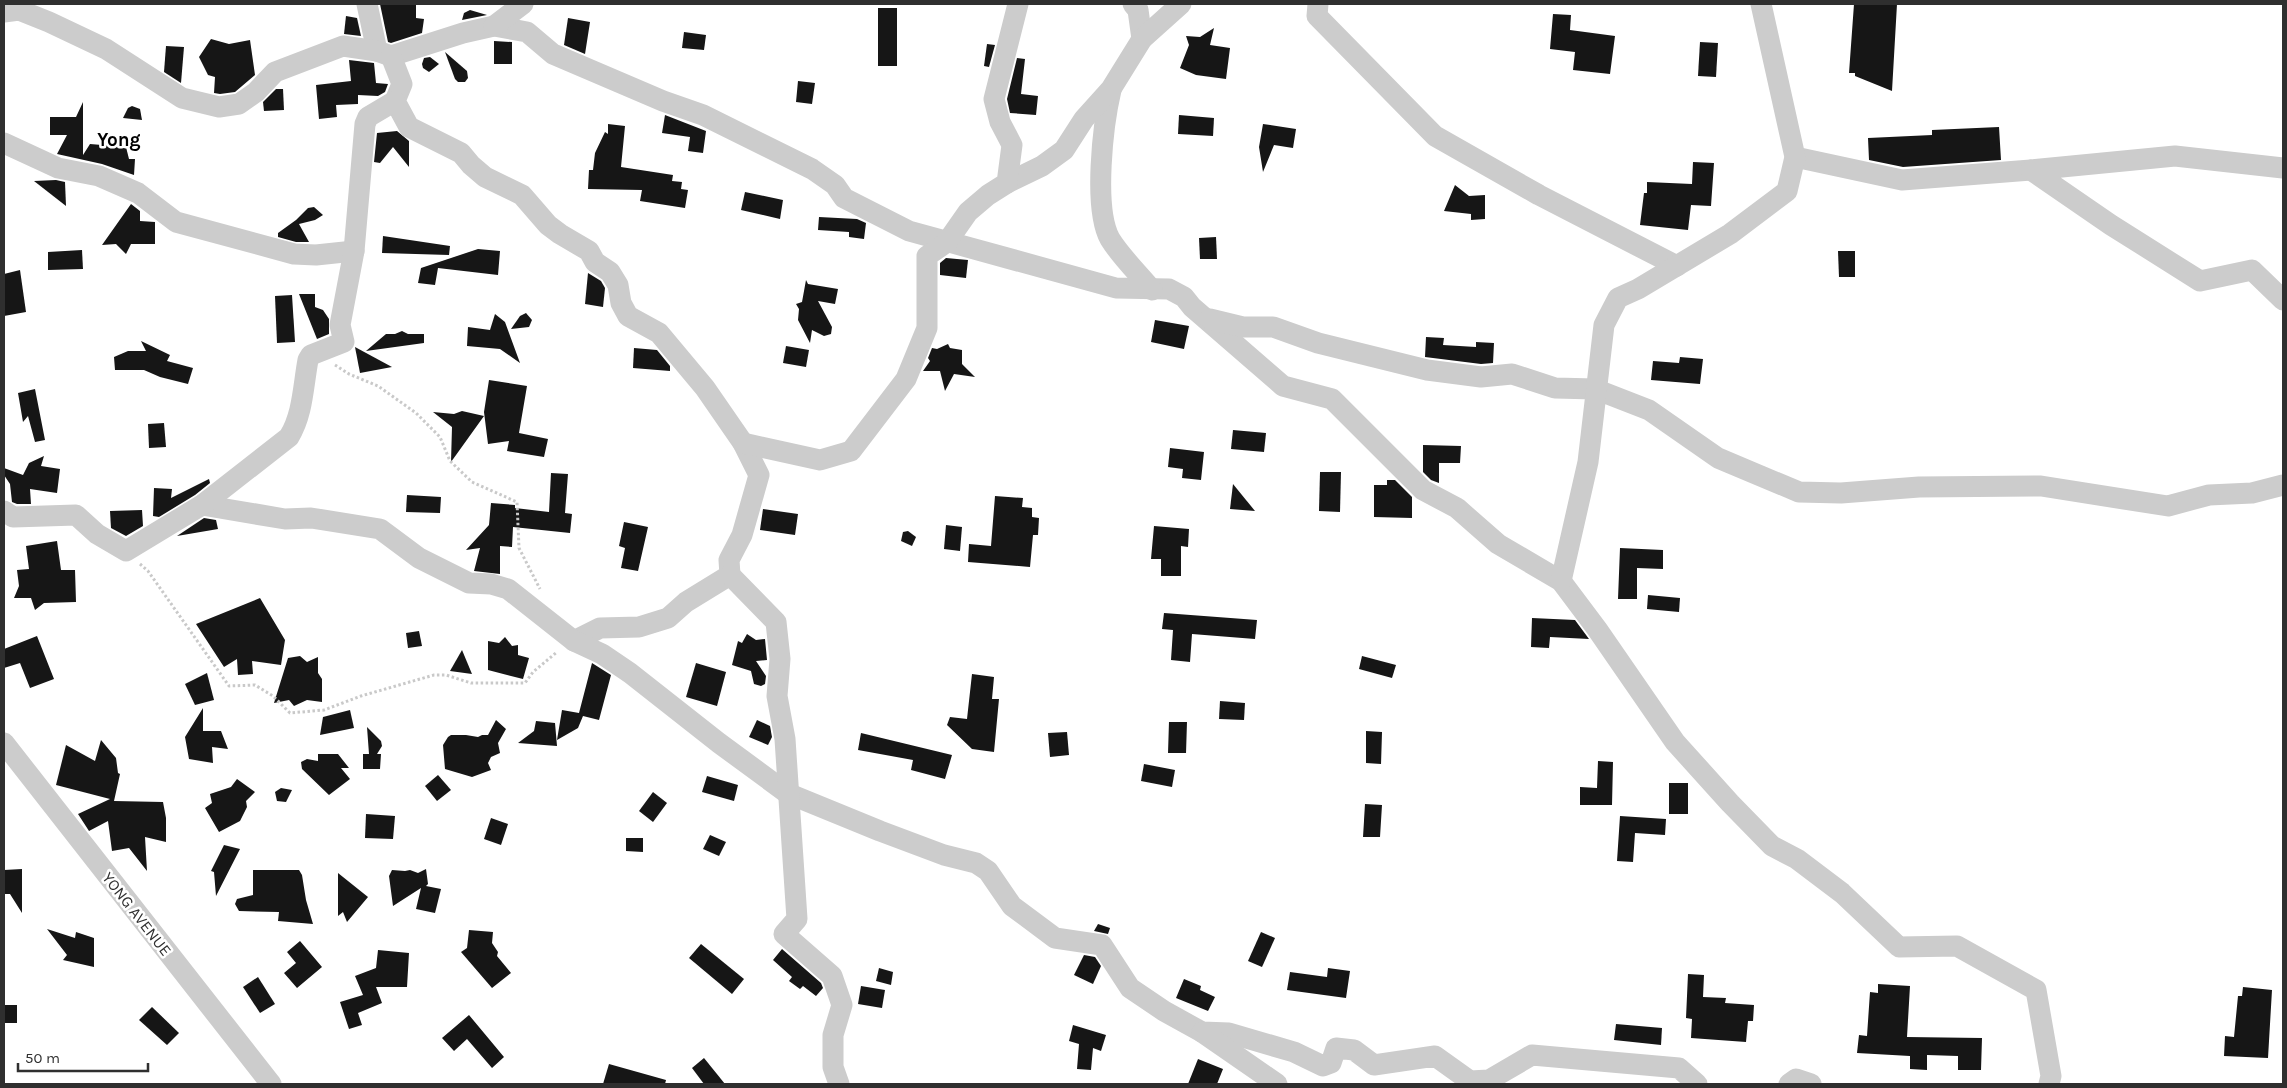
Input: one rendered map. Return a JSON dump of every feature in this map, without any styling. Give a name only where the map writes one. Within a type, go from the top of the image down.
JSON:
[{"type":"street","points":[[4,511],[12,517],[76,515],[97,534],[126,551],[202,505],[289,438],[296,425],[302,403],[308,360],[311,355],[344,342],[340,325],[354,250],[365,124],[368,117],[395,101],[402,84],[384,54],[367,4]]},
{"type":"street","points":[[494,26],[523,4]]},
{"type":"street","points":[[1007,183],[1012,145],[1000,122],[994,99],[1018,4]]},
{"type":"street","points":[[1133,4],[1138,10],[1142,39]]},
{"type":"street","points":[[743,443],[820,460],[851,451],[906,379],[927,328],[927,256],[947,242],[968,212],[1007,183],[1042,166],[1064,150],[1084,118],[1111,89],[1142,39],[1181,4]]},
{"type":"street","points":[[1561,581],[1588,462],[1604,324],[1618,298],[1730,234],[1787,191],[1795,157],[1760,4]]},
{"type":"street","points":[[1313,8],[1435,136],[1539,195],[1677,266]]},
{"type":"street","points":[[4,12],[19,10],[49,22],[106,48],[182,98],[219,107],[239,104],[256,92],[275,72],[343,46],[384,54],[494,26],[526,32],[553,54],[663,101],[703,114],[812,169],[835,185],[844,198],[909,231],[1116,288],[1169,289],[1184,297],[1283,386],[1332,399],[1423,490],[1457,508],[1498,544],[1561,581],[1597,628],[1676,742],[1730,803],[1772,846],[1797,859],[1842,893],[1899,948],[1957,946],[2036,990],[2051,1076],[2050,1084]]},
{"type":"street","points":[[1111,89],[1105,114],[1101,207],[1110,238],[1152,290]]},
{"type":"street","points":[[395,101],[409,127],[461,153],[485,177],[522,195],[548,225],[589,250],[595,262],[610,272],[618,285],[621,303],[628,316],[659,334],[705,388],[743,443],[759,475],[742,536],[729,560],[730,575],[776,622],[780,659],[777,696],[785,740],[787,793],[797,919],[784,934],[832,976],[842,1004],[833,1035],[833,1067],[839,1084]]},
{"type":"street","points":[[4,144],[58,168],[99,176],[138,193],[176,222],[294,254],[316,255],[354,250]]},
{"type":"street","points":[[1795,157],[1902,180],[2175,156],[2283,168]]},
{"type":"street","points":[[2031,170],[2111,225],[2200,281],[2252,270],[2283,300]]},
{"type":"street","points":[[1207,319],[1243,327],[1273,327],[1318,343],[1427,370],[1481,377],[1512,374],[1555,388],[1595,389],[1649,410],[1718,458],[1799,492],[1841,493],[1919,487],[2041,486],[2168,506],[2209,494],[2252,493],[2283,485]]},
{"type":"street","points":[[202,505],[285,519],[311,518],[380,529],[420,558],[469,583],[491,584],[508,589],[574,641],[602,654],[630,673],[719,743],[787,793],[944,855],[976,863],[988,871],[1012,906],[1055,938],[1102,945],[1130,988],[1164,1011],[1202,1032],[1277,1084]]},
{"type":"street","points":[[574,641],[600,628],[639,627],[668,618],[686,602],[730,575]]},
{"type":"street","name":"YONG AVENUE","points":[[4,743],[271,1084]]},
{"type":"street","points":[[1202,1032],[1229,1033],[1294,1052],[1323,1066],[1331,1063],[1336,1048],[1354,1050],[1374,1065],[1435,1056],[1470,1081],[1489,1080],[1532,1055],[1679,1068],[1697,1084]]},
{"type":"street","points":[[1789,1084],[1796,1079],[1811,1084]]},
{"type":"path","points":[[311,355],[332,363],[348,374],[378,386],[416,413],[440,437],[450,461],[472,482],[517,502],[519,548],[541,590]]},
{"type":"path","points":[[126,551],[148,571],[229,686],[255,685],[273,696],[290,713],[324,710],[361,696],[434,675],[446,676],[471,683],[525,683],[547,658],[574,641]]},
{"type":"building","points":[[380,4],[416,4],[416,18],[424,19],[422,33],[391,43],[388,42]]},
{"type":"building","points":[[1854,4],[1897,4],[1892,91],[1855,76],[1855,73],[1849,73]]},
{"type":"building","points":[[878,8],[897,8],[897,66],[878,66]]},
{"type":"building","points":[[470,10],[487,15],[462,20],[464,13]]},
{"type":"building","points":[[1553,14],[1571,15],[1570,30],[1615,36],[1610,74],[1573,70],[1575,52],[1550,49]]},
{"type":"building","points":[[346,16],[357,18],[361,36],[344,34]]},
{"type":"building","points":[[568,18],[590,22],[585,54],[564,45]]},
{"type":"building","points":[[1214,28],[1210,45],[1230,48],[1226,79],[1196,75],[1180,68],[1189,45],[1186,36],[1200,37]]},
{"type":"building","points":[[684,32],[706,35],[704,50],[682,48]]},
{"type":"building","points":[[211,39],[229,44],[250,40],[255,75],[235,92],[214,93],[215,77],[208,75],[199,57]]},
{"type":"building","points":[[494,41],[512,42],[512,64],[494,64]]},
{"type":"building","points":[[1700,42],[1718,43],[1716,77],[1698,76]]},
{"type":"building","points":[[987,44],[995,45],[989,67],[984,66]]},
{"type":"building","points":[[166,46],[184,47],[181,83],[164,72]]},
{"type":"building","points":[[445,52],[467,71],[468,78],[465,82],[458,82],[455,79]]},
{"type":"building","points":[[430,57],[439,64],[429,72],[423,68],[422,64],[424,58]]},
{"type":"building","points":[[1017,58],[1025,59],[1021,94],[1038,96],[1036,115],[1010,113],[1007,99]]},
{"type":"building","points":[[349,60],[374,63],[376,83],[388,84],[385,92],[378,96],[358,95],[358,104],[336,105],[337,117],[319,119],[316,85],[351,81]]},
{"type":"building","points":[[798,81],[815,83],[812,104],[796,102]]},
{"type":"building","points":[[276,89],[283,89],[284,110],[264,111],[263,102]]},
{"type":"building","points":[[83,102],[83,155],[90,144],[126,147],[129,159],[135,159],[134,175],[102,164],[57,154],[67,135],[50,135],[50,117],[76,117]]},
{"type":"building","points":[[132,106],[140,109],[142,120],[123,118],[128,108]]},
{"type":"building","points":[[665,115],[706,131],[703,153],[688,151],[690,137],[662,133]]},
{"type":"building","points":[[1179,115],[1214,118],[1213,136],[1178,134]]},
{"type":"building","points":[[608,124],[625,126],[621,167],[673,175],[672,181],[682,182],[681,189],[688,190],[685,208],[640,201],[642,190],[588,189],[589,170],[593,170],[595,153],[605,132],[608,134]]},
{"type":"building","points":[[1263,124],[1296,129],[1293,148],[1274,145],[1263,172],[1259,147]]},
{"type":"building","points":[[1999,127],[2001,160],[1903,167],[1869,160],[1868,138],[1932,135],[1932,130]]},
{"type":"building","points":[[397,131],[409,141],[409,167],[393,147],[380,163],[374,162],[377,133]]},
{"type":"building","points":[[1693,162],[1714,163],[1711,206],[1691,205],[1688,230],[1640,225],[1644,193],[1647,193],[1647,182],[1692,184]]},
{"type":"building","points":[[56,180],[65,182],[66,206],[34,181]]},
{"type":"building","points":[[1455,185],[1469,196],[1485,195],[1485,219],[1471,220],[1471,214],[1444,211]]},
{"type":"building","points":[[745,192],[783,200],[780,219],[741,210]]},
{"type":"building","points":[[131,204],[140,211],[140,221],[155,222],[155,244],[131,244],[126,254],[116,244],[102,245]]},
{"type":"building","points":[[314,207],[323,215],[315,220],[299,224],[309,242],[296,242],[278,237],[278,233],[296,220],[308,208]]},
{"type":"building","points":[[819,217],[857,219],[866,223],[864,239],[849,237],[849,232],[818,230]]},
{"type":"building","points":[[383,236],[450,246],[449,255],[382,253]]},
{"type":"building","points":[[1216,237],[1217,259],[1200,259],[1199,238]]},
{"type":"building","points":[[478,249],[500,251],[498,275],[438,268],[435,285],[418,283],[421,268]]},
{"type":"building","points":[[82,250],[83,269],[48,270],[48,252]]},
{"type":"building","points":[[1838,251],[1855,251],[1855,277],[1839,277]]},
{"type":"building","points":[[946,258],[968,260],[966,278],[940,275],[940,263]]},
{"type":"building","points":[[20,270],[26,312],[4,316],[4,274]]},
{"type":"building","points":[[588,273],[601,281],[605,288],[603,307],[585,304]]},
{"type":"building","points":[[806,280],[808,284],[838,289],[835,304],[818,301],[832,327],[831,334],[824,336],[812,330],[810,343],[798,320],[799,309],[796,304],[802,302]]},
{"type":"building","points":[[299,294],[315,294],[315,307],[323,310],[329,319],[329,334],[317,339]]},
{"type":"building","points":[[292,295],[295,342],[277,343],[275,296]]},
{"type":"building","points":[[526,313],[532,320],[529,327],[511,329],[520,316]]},
{"type":"building","points":[[495,314],[505,322],[520,363],[500,349],[467,346],[468,327],[490,330]]},
{"type":"building","points":[[1155,320],[1189,326],[1184,349],[1151,342]]},
{"type":"building","points":[[402,331],[408,334],[424,334],[424,343],[366,351],[386,334],[395,334]]},
{"type":"building","points":[[1426,337],[1444,338],[1443,345],[1476,347],[1476,342],[1494,343],[1493,363],[1481,364],[1425,357]]},
{"type":"building","points":[[141,341],[170,355],[167,361],[193,368],[188,384],[160,377],[144,370],[115,370],[114,357],[128,351],[146,351]]},
{"type":"building","points":[[948,344],[950,348],[962,350],[962,364],[975,377],[954,374],[945,391],[940,371],[923,371],[930,361],[928,358],[932,348],[937,349]]},
{"type":"building","points":[[786,346],[809,350],[806,367],[783,363]]},
{"type":"building","points":[[355,347],[392,367],[360,373]]},
{"type":"building","points":[[634,348],[657,350],[670,366],[670,371],[633,368]]},
{"type":"building","points":[[1680,357],[1703,359],[1700,384],[1651,380],[1653,361],[1679,363]]},
{"type":"building","points":[[489,380],[527,386],[519,433],[548,439],[544,457],[507,451],[509,441],[488,444],[484,412]]},
{"type":"building","points":[[35,389],[45,440],[35,442],[28,416],[23,422],[18,393]]},
{"type":"building","points":[[462,411],[484,416],[451,462],[452,427],[433,412],[454,414]]},
{"type":"building","points":[[164,423],[166,447],[149,448],[148,424]]},
{"type":"building","points":[[1233,430],[1266,433],[1264,452],[1231,449]]},
{"type":"building","points":[[1423,445],[1461,446],[1460,463],[1439,463],[1439,483],[1431,480],[1423,472]]},
{"type":"building","points":[[1170,448],[1204,452],[1201,480],[1182,478],[1183,469],[1168,467]]},
{"type":"building","points":[[44,456],[41,466],[60,469],[57,493],[30,489],[31,504],[12,502],[10,484],[4,475],[4,468],[23,475],[29,463]]},
{"type":"building","points":[[1320,472],[1341,472],[1340,512],[1319,511]]},
{"type":"building","points":[[551,473],[568,474],[565,513],[572,514],[570,533],[513,527],[512,547],[500,546],[500,574],[474,571],[480,548],[466,550],[489,525],[491,503],[515,505],[515,508],[549,512]]},
{"type":"building","points":[[209,479],[210,483],[195,495],[159,517],[153,516],[154,488],[172,489],[171,498]]},
{"type":"building","points":[[1387,480],[1395,480],[1412,497],[1412,518],[1374,517],[1374,485],[1387,485]]},
{"type":"building","points":[[1233,484],[1255,511],[1230,509]]},
{"type":"building","points":[[407,495],[441,497],[440,513],[406,512]]},
{"type":"building","points":[[995,496],[1023,498],[1022,507],[1032,508],[1032,517],[1039,518],[1038,535],[1033,535],[1030,567],[968,562],[969,544],[991,546]]},
{"type":"building","points":[[763,509],[798,514],[795,535],[760,530]]},
{"type":"building","points":[[142,510],[143,526],[126,536],[111,528],[110,511]]},
{"type":"building","points":[[204,518],[216,520],[218,529],[177,536]]},
{"type":"building","points":[[624,522],[648,527],[638,571],[621,568],[625,548],[619,546]]},
{"type":"building","points":[[946,525],[962,527],[960,551],[944,549]]},
{"type":"building","points":[[1154,526],[1189,529],[1188,547],[1181,546],[1181,576],[1161,576],[1161,559],[1151,559]]},
{"type":"building","points":[[908,531],[916,537],[912,546],[901,541],[903,532]]},
{"type":"building","points":[[57,541],[61,570],[75,570],[76,602],[44,603],[35,610],[31,598],[14,598],[19,586],[17,570],[29,569],[26,546]]},
{"type":"building","points":[[1620,548],[1663,550],[1663,569],[1637,568],[1637,599],[1618,599]]},
{"type":"building","points":[[1648,595],[1680,598],[1679,612],[1647,609]]},
{"type":"building","points":[[260,598],[285,640],[281,665],[252,661],[253,674],[238,675],[237,659],[224,667],[196,624]]},
{"type":"building","points":[[1164,613],[1257,620],[1255,639],[1192,634],[1190,662],[1171,660],[1173,630],[1162,629]]},
{"type":"building","points":[[1532,618],[1575,620],[1589,639],[1550,637],[1549,648],[1531,647]]},
{"type":"building","points":[[419,631],[422,646],[408,648],[406,633]]},
{"type":"building","points":[[747,634],[756,640],[765,639],[767,660],[756,661],[766,676],[765,684],[761,686],[754,684],[751,671],[732,665],[738,641],[742,643]]},
{"type":"building","points":[[37,636],[54,679],[30,688],[20,663],[4,668],[4,649]]},
{"type":"building","points":[[505,637],[512,646],[518,645],[518,655],[529,658],[523,679],[488,670],[488,641],[499,643]]},
{"type":"building","points":[[462,650],[472,674],[450,671]]},
{"type":"building","points":[[300,656],[307,662],[318,657],[318,673],[322,679],[322,702],[307,700],[294,706],[289,700],[274,703],[288,658]]},
{"type":"building","points":[[1362,656],[1396,665],[1392,678],[1359,669]]},
{"type":"building","points":[[592,663],[611,675],[599,720],[583,716],[578,728],[557,740],[562,710],[579,713]]},
{"type":"building","points":[[696,663],[726,672],[717,706],[686,697]]},
{"type":"building","points":[[207,673],[214,700],[195,705],[185,684]]},
{"type":"building","points":[[972,674],[994,677],[992,699],[999,699],[994,752],[972,749],[947,725],[950,717],[967,719]]},
{"type":"building","points":[[1220,701],[1245,703],[1244,720],[1219,719]]},
{"type":"building","points":[[203,708],[203,731],[221,731],[228,749],[212,747],[213,763],[189,759],[185,737]]},
{"type":"building","points":[[350,710],[354,728],[320,735],[323,717]]},
{"type":"building","points":[[496,720],[506,729],[498,743],[500,753],[491,757],[488,763],[491,770],[472,777],[445,769],[443,745],[448,737],[451,735],[478,737],[488,735]]},
{"type":"building","points":[[757,720],[770,726],[772,737],[768,745],[749,737]]},
{"type":"building","points":[[536,721],[555,723],[557,746],[518,743],[534,731]]},
{"type":"building","points":[[1169,722],[1187,722],[1186,753],[1168,753]]},
{"type":"building","points":[[367,727],[381,741],[382,746],[377,754],[381,754],[380,769],[363,769],[363,754],[369,754]]},
{"type":"building","points":[[1366,731],[1382,732],[1381,764],[1366,763]]},
{"type":"building","points":[[1067,732],[1069,755],[1050,757],[1048,733]]},
{"type":"building","points":[[861,733],[952,755],[945,779],[911,770],[913,760],[858,750]]},
{"type":"building","points":[[101,740],[116,758],[118,773],[120,774],[114,801],[163,802],[166,818],[166,842],[145,837],[147,871],[129,848],[112,851],[108,821],[89,831],[78,814],[110,799],[56,785],[66,745],[95,761]]},
{"type":"building","points":[[318,754],[338,754],[349,768],[341,768],[350,779],[329,795],[302,769],[301,762],[307,759],[318,761]]},
{"type":"building","points":[[1598,761],[1613,762],[1612,805],[1580,805],[1580,787],[1597,788]]},
{"type":"building","points":[[1144,764],[1175,770],[1172,787],[1141,781]]},
{"type":"building","points":[[438,775],[451,790],[437,801],[425,786]]},
{"type":"building","points":[[707,776],[738,785],[734,801],[702,792]]},
{"type":"building","points":[[237,779],[255,792],[246,801],[247,807],[240,821],[219,832],[205,808],[212,803],[210,794],[231,787]]},
{"type":"building","points":[[1669,783],[1688,783],[1688,814],[1669,814]]},
{"type":"building","points":[[281,788],[292,790],[286,802],[277,801],[275,792]]},
{"type":"building","points":[[653,792],[667,803],[653,822],[639,811]]},
{"type":"building","points":[[1365,804],[1382,805],[1380,837],[1363,837]]},
{"type":"building","points":[[366,814],[395,816],[393,839],[365,838]]},
{"type":"building","points":[[1620,816],[1666,819],[1665,835],[1635,833],[1633,862],[1617,861]]},
{"type":"building","points":[[491,818],[508,824],[501,845],[484,839]]},
{"type":"building","points":[[710,835],[726,842],[719,856],[703,849]]},
{"type":"building","points":[[626,838],[643,838],[643,852],[626,851]]},
{"type":"building","points":[[224,845],[240,849],[216,896],[214,872],[211,871]]},
{"type":"building","points":[[22,869],[22,913],[10,894],[5,894],[4,870]]},
{"type":"building","points":[[426,869],[428,884],[426,886],[441,889],[435,913],[416,909],[421,888],[393,906],[389,876],[392,870],[410,870],[418,873]]},
{"type":"building","points":[[253,870],[299,870],[302,875],[306,900],[313,924],[278,921],[279,912],[239,911],[235,904],[237,899],[253,895]]},
{"type":"building","points":[[338,873],[368,897],[347,922],[343,912],[338,916]]},
{"type":"building","points":[[1098,924],[1110,928],[1108,934],[1094,931]]},
{"type":"building","points":[[47,929],[75,938],[76,932],[94,938],[94,967],[63,960],[67,955]]},
{"type":"building","points":[[469,930],[493,932],[492,943],[498,952],[497,956],[511,973],[492,988],[461,952],[467,948]]},
{"type":"building","points":[[1261,932],[1275,938],[1262,967],[1248,961]]},
{"type":"building","points":[[300,941],[322,967],[297,988],[284,973],[296,963],[287,952]]},
{"type":"building","points":[[701,944],[744,979],[732,994],[689,958]]},
{"type":"building","points":[[782,949],[821,983],[823,988],[816,996],[803,986],[800,989],[789,981],[792,977],[773,960]]},
{"type":"building","points":[[378,950],[409,953],[407,987],[376,987],[382,1003],[358,1013],[362,1025],[349,1029],[340,1002],[363,995],[355,976],[376,968]]},
{"type":"building","points":[[1084,955],[1095,957],[1101,966],[1093,984],[1074,975]]},
{"type":"building","points":[[879,968],[893,972],[891,985],[876,981]]},
{"type":"building","points":[[1328,968],[1350,971],[1346,998],[1287,990],[1290,972],[1327,977]]},
{"type":"building","points":[[1688,974],[1704,975],[1703,997],[1726,998],[1725,1003],[1754,1005],[1753,1021],[1748,1021],[1746,1042],[1691,1038],[1692,1019],[1686,1018]]},
{"type":"building","points":[[258,977],[275,1004],[260,1013],[243,987]]},
{"type":"building","points":[[1184,979],[1201,986],[1200,990],[1215,997],[1208,1011],[1176,998]]},
{"type":"building","points":[[1878,984],[1910,986],[1907,1037],[1982,1038],[1981,1070],[1958,1070],[1958,1056],[1927,1055],[1927,1070],[1910,1069],[1910,1056],[1857,1053],[1859,1035],[1867,1036],[1870,992],[1878,993]]},
{"type":"building","points":[[861,986],[885,990],[882,1008],[858,1004]]},
{"type":"building","points":[[2243,987],[2272,990],[2268,1058],[2224,1056],[2225,1036],[2234,1037],[2238,996],[2242,996]]},
{"type":"building","points":[[4,1005],[17,1005],[17,1023],[4,1023]]},
{"type":"building","points":[[152,1007],[179,1033],[167,1045],[139,1020]]},
{"type":"building","points":[[469,1015],[504,1057],[492,1068],[467,1039],[454,1051],[442,1038]]},
{"type":"building","points":[[1616,1024],[1662,1028],[1661,1045],[1614,1040]]},
{"type":"building","points":[[1073,1025],[1106,1035],[1101,1051],[1093,1048],[1091,1070],[1077,1069],[1079,1044],[1069,1041]]},
{"type":"building","points":[[704,1058],[725,1084],[704,1084],[692,1068]]},
{"type":"building","points":[[1198,1059],[1223,1069],[1217,1084],[1188,1084]]},
{"type":"building","points":[[609,1064],[666,1080],[665,1084],[603,1084]]},
{"type":"district","name":"Yong","points":[[119,140]]}]
